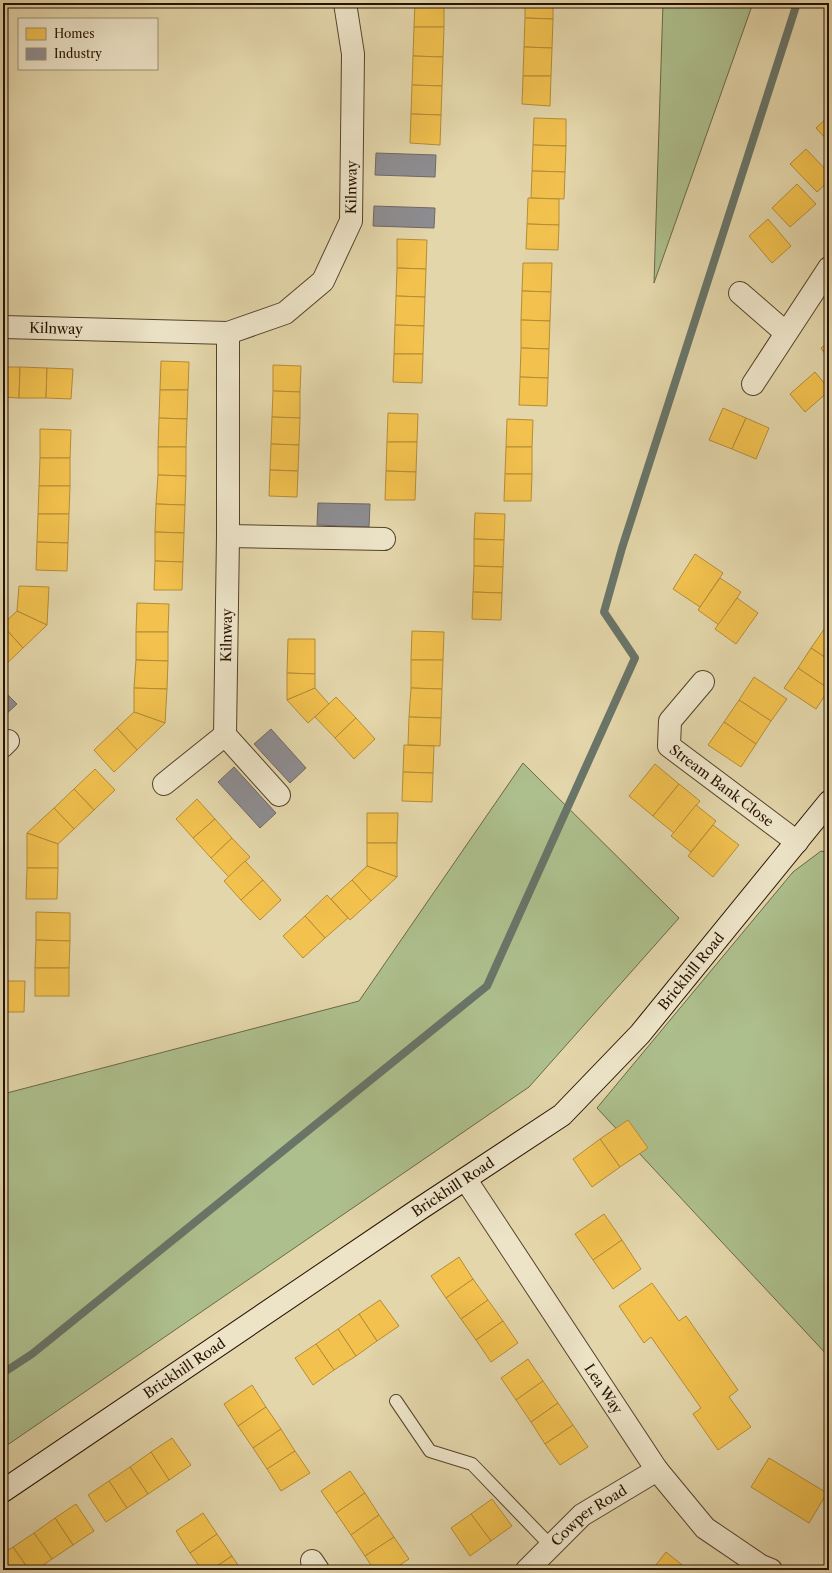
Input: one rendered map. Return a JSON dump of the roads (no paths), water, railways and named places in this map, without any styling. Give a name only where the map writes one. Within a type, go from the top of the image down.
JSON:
[{"type":"street","name":"Kilnway","points":[[3,327],[228,333],[285,313],[323,281],[350,221],[352,54],[345,3]]},
{"type":"street","points":[[753,384],[829,268]]},
{"type":"street","points":[[740,293],[786,333]]},
{"type":"street","name":"Kilnway","points":[[225,735],[228,536],[228,333]]},
{"type":"street","points":[[228,536],[384,538]]},
{"type":"street","name":"Stream Bank Close","points":[[703,682],[670,721],[669,746],[797,842]]},
{"type":"street","points":[[164,784],[225,735],[279,795]]},
{"type":"street","name":"Brickhill Road","points":[[3,1490],[562,1115],[640,1034],[829,802]]},
{"type":"street","name":"Lea Way","points":[[466,1180],[657,1470],[705,1528],[761,1566],[771,1570]]},
{"type":"street","name":"Cowper Road","points":[[527,1570],[582,1515],[657,1470]]},
{"type":"lane","points":[[396,1401],[430,1451],[472,1464],[551,1546]]},
{"type":"waterway","points":[[3,1373],[32,1354],[487,986],[635,658],[604,612],[622,548],[797,3]]}]
